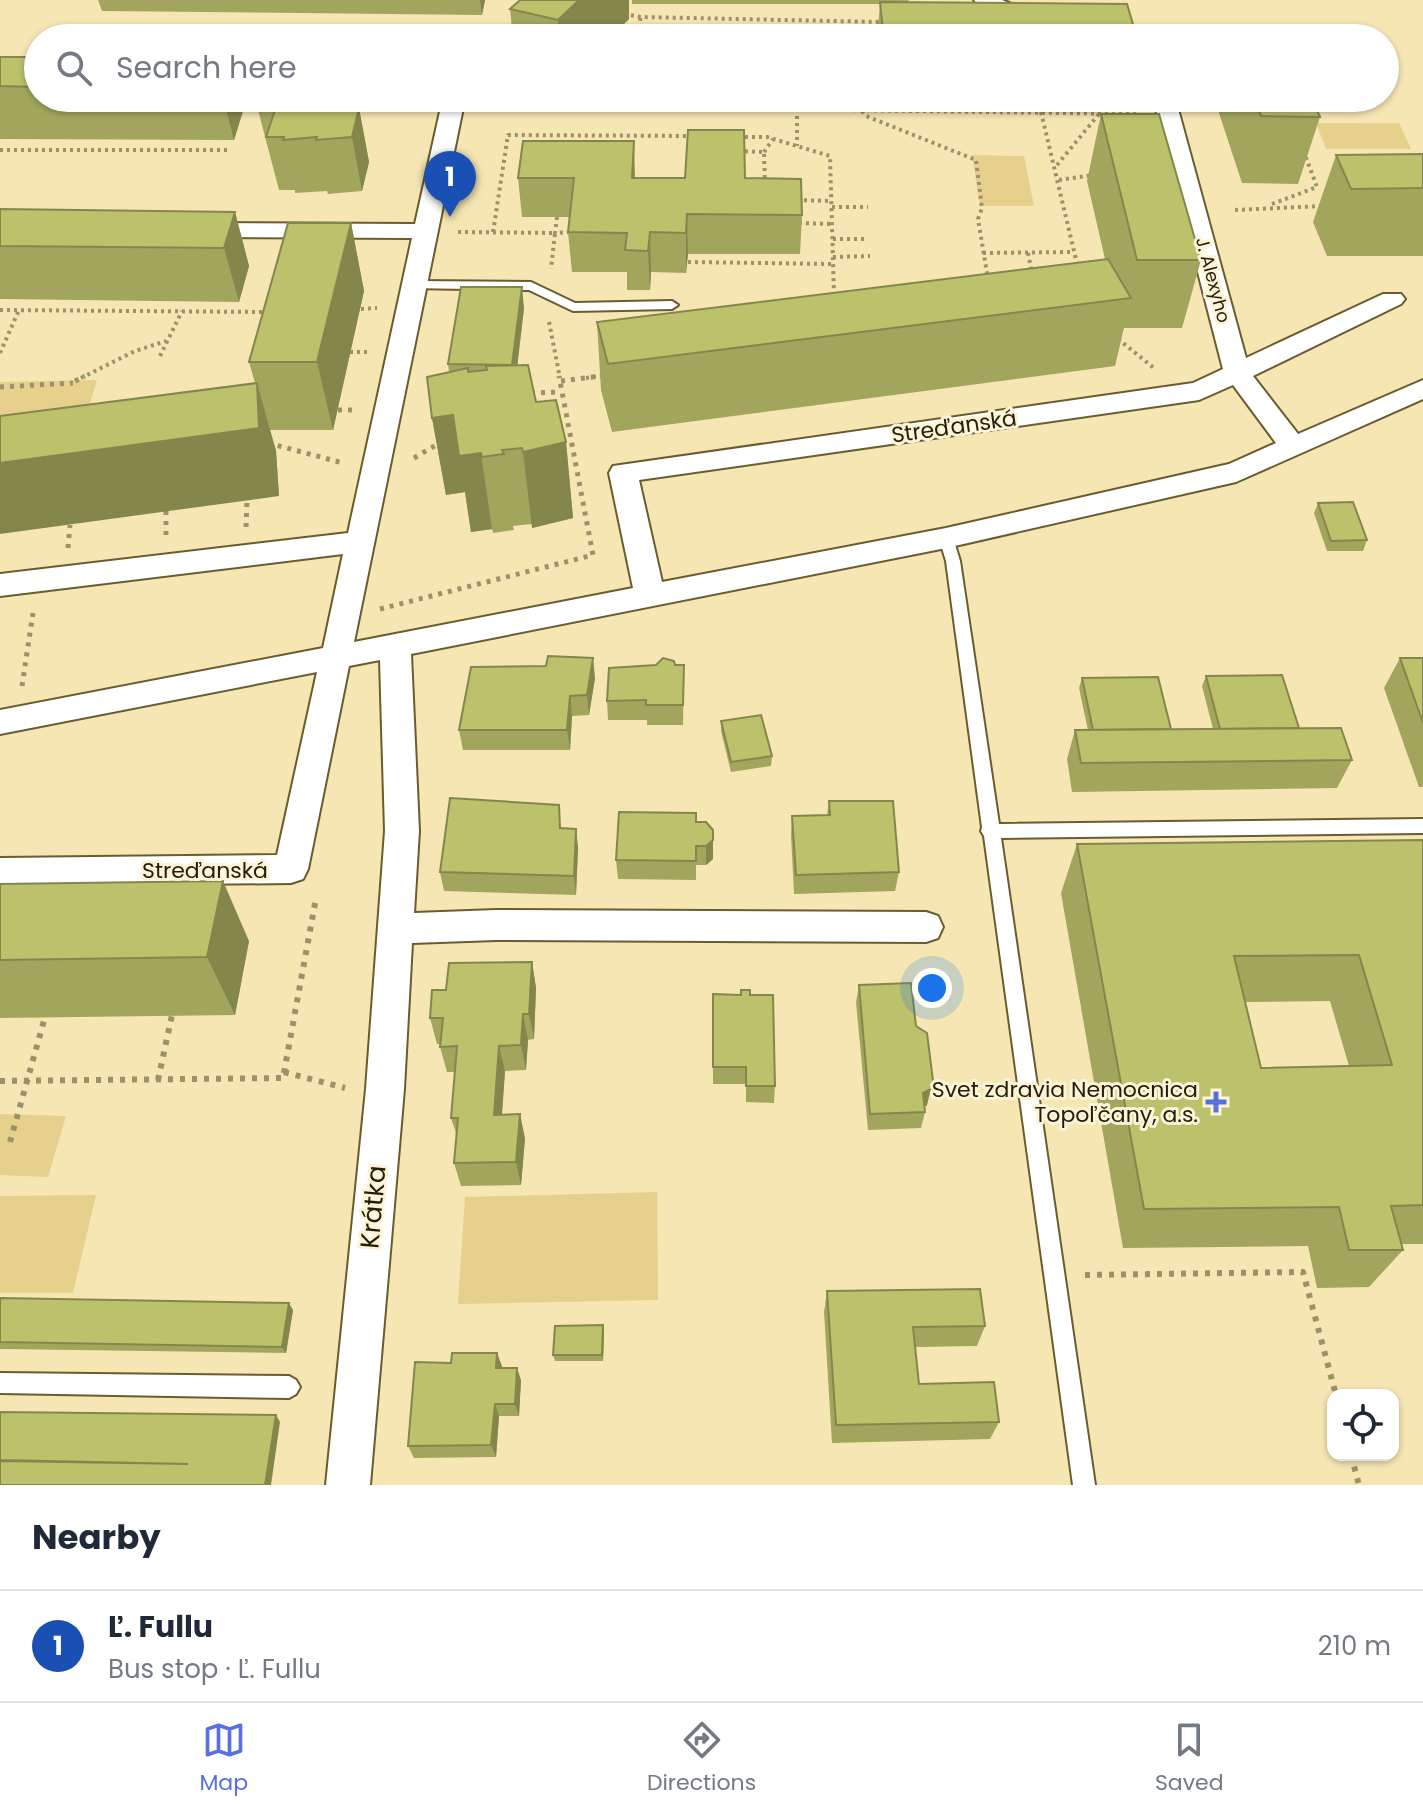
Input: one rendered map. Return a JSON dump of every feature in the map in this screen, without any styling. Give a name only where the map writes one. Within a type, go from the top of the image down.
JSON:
[{"type":"street","points":[[526,24],[554,0]]},
{"type":"street","points":[[984,0],[1043,24]]},
{"type":"street","points":[[336,658],[359,542],[363,477],[414,285],[438,232],[459,112]]},
{"type":"street","name":"J. Alexyho","points":[[1169,112],[1237,373],[1293,447]]},
{"type":"street","points":[[173,230],[438,232]]},
{"type":"street","name":"Streďanská","points":[[650,597],[623,473],[1199,391],[1392,299]]},
{"type":"street","points":[[0,722],[946,538],[1236,472],[1423,389]]},
{"type":"street","points":[[0,585],[359,542]]},
{"type":"street","name":"Krátka","points":[[348,1485],[383,1100],[402,831],[395,647]]},
{"type":"street","name":"Streďanská","points":[[0,872],[291,869],[336,658]]},
{"type":"street","points":[[396,929],[496,925],[926,927]]},
{"type":"lane","points":[[414,285],[531,286],[573,307],[672,305]]},
{"type":"lane","points":[[946,538],[953,561],[1084,1485]]},
{"type":"lane","points":[[989,831],[1423,826]]},
{"type":"lane","points":[[0,1383],[289,1387]]},
{"type":"path","points":[[610,12],[641,17],[892,22]]},
{"type":"path","points":[[639,24],[641,17]]},
{"type":"path","points":[[797,112],[797,146]]},
{"type":"path","points":[[863,112],[866,116],[976,160],[983,253],[989,282]]},
{"type":"path","points":[[1080,278],[1041,112],[1109,112]]},
{"type":"path","points":[[1056,166],[1099,113]]},
{"type":"path","points":[[493,232],[508,135],[695,136]]},
{"type":"path","points":[[724,137],[773,139],[830,156],[834,299]]},
{"type":"path","points":[[765,183],[764,152],[773,139]]},
{"type":"path","points":[[1264,207],[1317,187],[1302,148]]},
{"type":"path","points":[[0,150],[228,150]]},
{"type":"path","points":[[736,151],[764,152]]},
{"type":"path","points":[[1299,163],[1308,163]]},
{"type":"path","points":[[1059,180],[1101,173]]},
{"type":"path","points":[[793,200],[868,207]]},
{"type":"path","points":[[1235,210],[1335,206]]},
{"type":"path","points":[[551,270],[557,217]]},
{"type":"path","points":[[799,223],[832,224]]},
{"type":"path","points":[[438,232],[575,232]]},
{"type":"path","points":[[833,239],[868,239]]},
{"type":"path","points":[[983,253],[1074,252]]},
{"type":"path","points":[[1028,253],[1033,280]]},
{"type":"path","points":[[833,257],[870,256]]},
{"type":"path","points":[[688,262],[833,264]]},
{"type":"path","points":[[0,310],[275,312]]},
{"type":"path","points":[[0,353],[19,310]]},
{"type":"path","points":[[160,356],[182,311]]},
{"type":"path","points":[[375,610],[593,555],[547,311]]},
{"type":"path","points":[[1111,334],[1156,369]]},
{"type":"path","points":[[0,387],[74,382],[135,351],[166,341]]},
{"type":"path","points":[[561,381],[622,374]]},
{"type":"path","points":[[516,393],[561,392]]},
{"type":"path","points":[[522,400],[531,393]]},
{"type":"path","points":[[256,440],[363,477],[394,483],[422,451],[452,438]]},
{"type":"path","points":[[246,536],[247,500]]},
{"type":"path","points":[[166,511],[166,545]]},
{"type":"path","points":[[67,557],[70,525]]},
{"type":"path","points":[[21,691],[39,580]]},
{"type":"path","points":[[0,1081],[283,1078],[316,898]]},
{"type":"path","points":[[158,1080],[172,1015]]},
{"type":"path","points":[[10,1142],[45,1017]]},
{"type":"path","points":[[284,1072],[383,1100]]},
{"type":"path","points":[[1085,1275],[1303,1272],[1334,1389]]},
{"type":"path","points":[[1353,1461],[1359,1485]]},
{"type":"shaded area","points":[[1316,123],[1399,123],[1411,149],[1326,149]]},
{"type":"shaded area","points":[[972,155],[1024,156],[1034,206],[980,206]]},
{"type":"shaded area","points":[[97,380],[86,417],[0,419],[0,382]]},
{"type":"shaded area","points":[[0,1114],[66,1116],[48,1177],[0,1175]]},
{"type":"shaded area","points":[[657,1192],[658,1300],[458,1304],[465,1197]]},
{"type":"shaded area","points":[[96,1195],[73,1293],[0,1293],[0,1196]]},
{"type":"building","points":[[520,0],[579,0],[558,20],[510,9]]},
{"type":"building","points":[[880,2],[1127,4],[1133,24],[882,24]]},
{"type":"building","points":[[0,57],[24,57],[24,87],[0,86]]},
{"type":"building","points":[[274,112],[358,112],[352,137],[283,140],[284,137],[266,137]]},
{"type":"building","points":[[1260,112],[1318,112],[1320,117],[1261,116]]},
{"type":"building","points":[[1101,114],[1159,114],[1201,260],[1137,260]]},
{"type":"building","points":[[688,130],[744,130],[745,178],[801,179],[802,215],[687,214],[686,233],[650,232],[648,251],[625,250],[627,233],[568,232],[574,178],[518,178],[523,141],[634,141],[632,178],[685,178]]},
{"type":"building","points":[[1423,154],[1423,188],[1351,189],[1336,155]]},
{"type":"building","points":[[0,209],[235,212],[224,248],[0,246]]},
{"type":"building","points":[[288,223],[351,223],[317,362],[249,362]]},
{"type":"building","points":[[1108,259],[1131,298],[608,364],[597,322]]},
{"type":"building","points":[[461,287],[522,287],[512,365],[448,364]]},
{"type":"building","points":[[528,365],[536,402],[556,400],[566,442],[523,452],[522,448],[502,450],[504,454],[482,457],[481,453],[459,456],[453,415],[432,418],[427,377],[468,368],[468,372],[487,370],[486,366]]},
{"type":"building","points":[[257,383],[259,428],[0,463],[0,416]]},
{"type":"building","points":[[1353,502],[1367,540],[1331,541],[1318,503]]},
{"type":"building","points":[[548,656],[593,658],[587,695],[570,696],[567,730],[459,730],[471,667],[546,666]]},
{"type":"building","points":[[663,658],[674,661],[675,665],[684,665],[683,705],[646,705],[646,700],[607,701],[609,668],[656,665]]},
{"type":"building","points":[[1400,658],[1423,658],[1423,723]]},
{"type":"building","points":[[1282,675],[1299,728],[1220,729],[1206,676]]},
{"type":"building","points":[[1158,677],[1171,729],[1093,730],[1082,678]]},
{"type":"building","points":[[761,715],[772,756],[731,762],[721,721]]},
{"type":"building","points":[[1341,728],[1352,760],[1081,763],[1075,730]]},
{"type":"building","points":[[450,798],[559,805],[560,828],[576,829],[574,876],[440,872]]},
{"type":"building","points":[[829,801],[893,801],[899,872],[796,875],[792,816],[830,815]]},
{"type":"building","points":[[619,812],[696,813],[696,822],[706,822],[713,830],[713,840],[706,846],[696,846],[696,861],[616,860]]},
{"type":"building","points":[[1423,840],[1423,1205],[1391,1206],[1403,1250],[1349,1250],[1339,1207],[1144,1209],[1077,844]],"holes":[[[1359,955],[1392,1065],[1261,1068],[1234,956]]]},
{"type":"building","points":[[223,881],[207,957],[0,960],[0,884]]},
{"type":"building","points":[[532,962],[529,1014],[523,1014],[521,1045],[499,1046],[494,1115],[520,1114],[516,1162],[454,1163],[458,1118],[451,1118],[457,1046],[440,1047],[443,1018],[430,1018],[432,990],[446,990],[449,963]]},
{"type":"building","points":[[911,983],[916,1026],[927,1033],[933,1081],[931,1089],[923,1093],[925,1112],[870,1114],[859,985]]},
{"type":"building","points":[[741,990],[750,990],[750,995],[773,995],[775,1086],[746,1086],[746,1067],[713,1067],[713,994],[741,995]]},
{"type":"building","points":[[980,1289],[985,1326],[913,1327],[919,1384],[994,1382],[999,1422],[836,1425],[827,1291]]},
{"type":"building","points":[[0,1298],[289,1303],[282,1347],[0,1342]]},
{"type":"building","points":[[603,1325],[602,1355],[553,1355],[555,1326]]},
{"type":"building","points":[[452,1353],[497,1353],[496,1368],[517,1368],[515,1404],[495,1404],[491,1445],[408,1446],[415,1362],[451,1363]]},
{"type":"building","points":[[0,1412],[276,1415],[265,1485],[0,1485],[0,1461],[188,1464],[0,1460]]},
{"type":"place","name":"Ľ. Fullu","points":[[450,217]]},
{"type":"place","name":"Svet zdravia Nemocnica Topoľčany, a.s.","points":[[1216,1102]]}]
